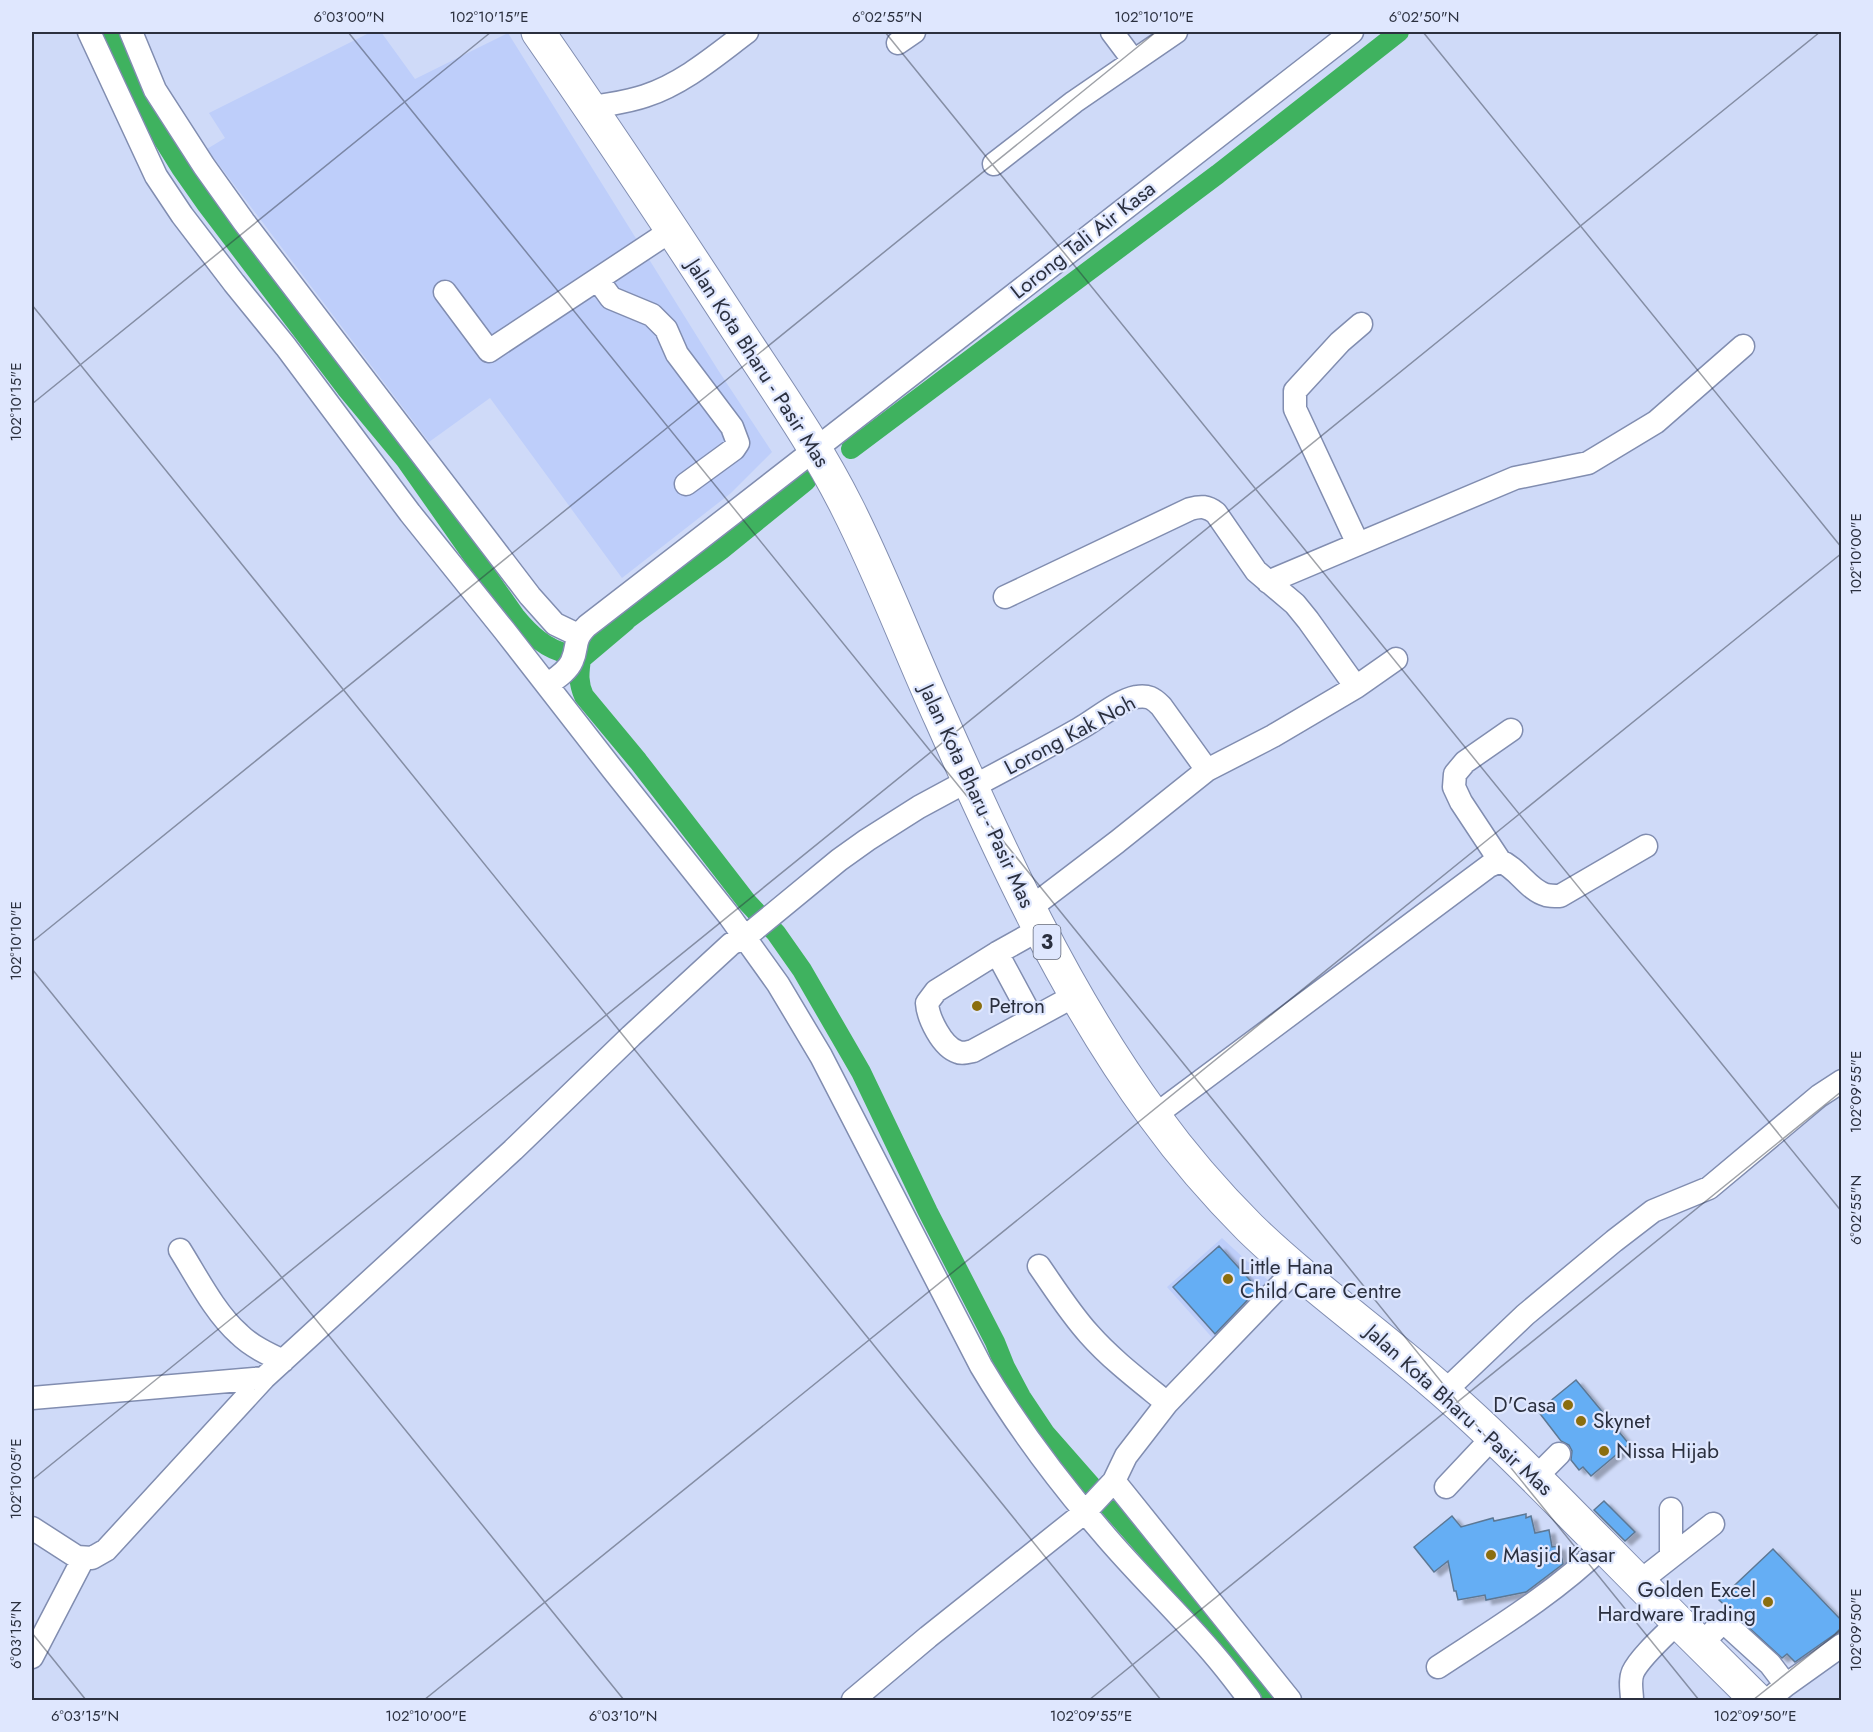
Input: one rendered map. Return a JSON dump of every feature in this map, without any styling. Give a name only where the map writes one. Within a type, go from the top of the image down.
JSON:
[{"type":"highway","name":"Jalan Kota Bharu - Pasir Mas","points":[[538,32],[672,230],[816,451],[846,504],[872,559],[940,719],[1034,919],[1076,995],[1117,1062],[1154,1116],[1200,1176],[1251,1229],[1444,1392],[1536,1477],[1757,1701]]},
{"type":"street","points":[[89,32],[156,176],[171,199],[286,347],[410,513],[504,630],[557,677],[756,928],[778,984],[821,1056],[900,1212],[1001,1401],[1051,1470],[1089,1508],[1215,1656],[1250,1701]]},
{"type":"street","points":[[131,32],[155,90],[204,166],[244,222],[530,596],[555,624],[578,635],[573,660],[557,677]]},
{"type":"street","points":[[591,108],[644,97],[674,84],[747,32]]},
{"type":"street","points":[[1112,32],[1133,60]]},
{"type":"street","points":[[994,164],[1074,102],[1176,32]]},
{"type":"street","name":"Lorong Tali Air Kasa","points":[[578,635],[1352,32]]},
{"type":"street","points":[[445,292],[489,351],[672,230]]},
{"type":"street","points":[[597,280],[611,298],[652,315],[666,329],[677,354],[732,427],[736,436],[738,443],[734,449],[686,484]]},
{"type":"street","points":[[1358,544],[1295,409],[1295,391],[1340,342],[1361,324]]},
{"type":"street","points":[[1268,582],[1515,478],[1588,463],[1656,422],[1743,346]]},
{"type":"street","points":[[1005,597],[1179,514],[1200,506],[1209,508],[1216,513],[1246,558],[1308,620],[1356,687]]},
{"type":"street","points":[[1076,995],[973,1051],[959,1053],[947,1046],[928,1015],[927,1003],[936,991],[997,953],[1117,842],[1207,770],[1265,740],[1356,687],[1396,659]]},
{"type":"street","name":"Lorong Kak Noh","points":[[971,784],[1077,730],[1119,705],[1133,698],[1145,696],[1154,698],[1161,706],[1207,770]]},
{"type":"street","points":[[1511,730],[1465,762],[1455,774],[1454,787],[1461,802],[1500,861],[1515,869],[1529,884],[1545,895],[1560,896],[1646,846]]},
{"type":"street","points":[[32,1528],[83,1559],[92,1558],[106,1550],[264,1378],[513,1150],[730,944],[756,928],[848,853],[920,807],[971,784]]},
{"type":"street","points":[[1154,1116],[1489,866],[1500,861]]},
{"type":"street","points":[[997,953],[1032,1018]]},
{"type":"street","points":[[1444,1392],[1525,1315],[1614,1241],[1653,1211],[1709,1188],[1819,1096],[1842,1081]]},
{"type":"street","points":[[180,1250],[219,1311],[237,1334],[283,1361]]},
{"type":"street","points":[[1039,1266],[1065,1305],[1089,1334],[1113,1359],[1167,1403]]},
{"type":"street","points":[[853,1701],[928,1637],[1089,1508],[1112,1483],[1126,1456],[1167,1403],[1296,1269]]},
{"type":"street","points":[[32,1398],[264,1378]]},
{"type":"street","points":[[1446,1487],[1493,1437]]},
{"type":"street","points":[[1536,1477],[1559,1454]]},
{"type":"street","points":[[1112,1483],[1290,1701]]},
{"type":"street","points":[[1671,1509],[1671,1556]]},
{"type":"street","points":[[1639,1582],[1713,1524]]},
{"type":"street","points":[[1438,1667],[1514,1616],[1603,1546]]},
{"type":"street","points":[[32,1657],[83,1559]]},
{"type":"street","points":[[1632,1701],[1630,1682],[1632,1673],[1640,1662],[1689,1633],[1727,1625],[1770,1664],[1786,1685]]},
{"type":"street","points":[[1769,1701],[1786,1685],[1842,1645]]},
{"type":"shaded area","points":[[371,32],[381,32],[415,79],[508,33],[718,370],[772,452],[731,493],[622,578],[490,398],[429,442],[207,149],[225,138],[209,113]]},
{"type":"shaded area","points":[[1222,1238],[1273,1285],[1216,1342],[1167,1287]]},
{"type":"building","points":[[1219,1246],[1258,1289],[1215,1334],[1173,1287]]},
{"type":"building","points":[[1576,1380],[1629,1444],[1591,1476],[1583,1467],[1579,1470],[1571,1460],[1572,1451],[1569,1445],[1561,1441],[1538,1411]]},
{"type":"building","points":[[1604,1501],[1635,1532],[1625,1541],[1594,1510]]},
{"type":"building","name":"Masjid Kasar","points":[[1526,1514],[1526,1518],[1531,1516],[1535,1533],[1549,1530],[1552,1547],[1559,1546],[1563,1564],[1526,1592],[1486,1600],[1485,1595],[1458,1600],[1448,1561],[1434,1572],[1414,1547],[1452,1516],[1461,1527],[1493,1518],[1494,1521]]},
{"type":"building","points":[[1773,1549],[1842,1621],[1842,1627],[1835,1634],[1795,1662],[1787,1654],[1782,1658],[1719,1600]]},
{"type":"waterway","points":[[112,32],[163,139],[207,205],[346,388],[405,459],[515,616],[539,640],[553,649],[569,654]]},
{"type":"waterway","points":[[851,449],[1218,174],[1399,32]]},
{"type":"waterway","points":[[617,627],[721,550],[806,481]]},
{"type":"waterway","points":[[626,621],[581,659],[580,678],[584,696],[638,761],[747,902],[776,933],[802,970],[861,1072],[928,1212],[995,1342],[1005,1367],[1021,1397],[1045,1433],[1210,1621],[1271,1700]]},
{"type":"place","name":"Petron","points":[[977,1006]]},
{"type":"place","name":"Little Hana Child Care Centre","points":[[1228,1279]]},
{"type":"place","name":"D'Casa","points":[[1568,1405]]},
{"type":"place","name":"Skynet","points":[[1581,1421]]},
{"type":"place","name":"Nissa Hijab","points":[[1604,1451]]},
{"type":"place","name":"Masjid Kasar","points":[[1491,1555]]},
{"type":"place","name":"Golden Excel Hardware Trading","points":[[1768,1602]]}]
